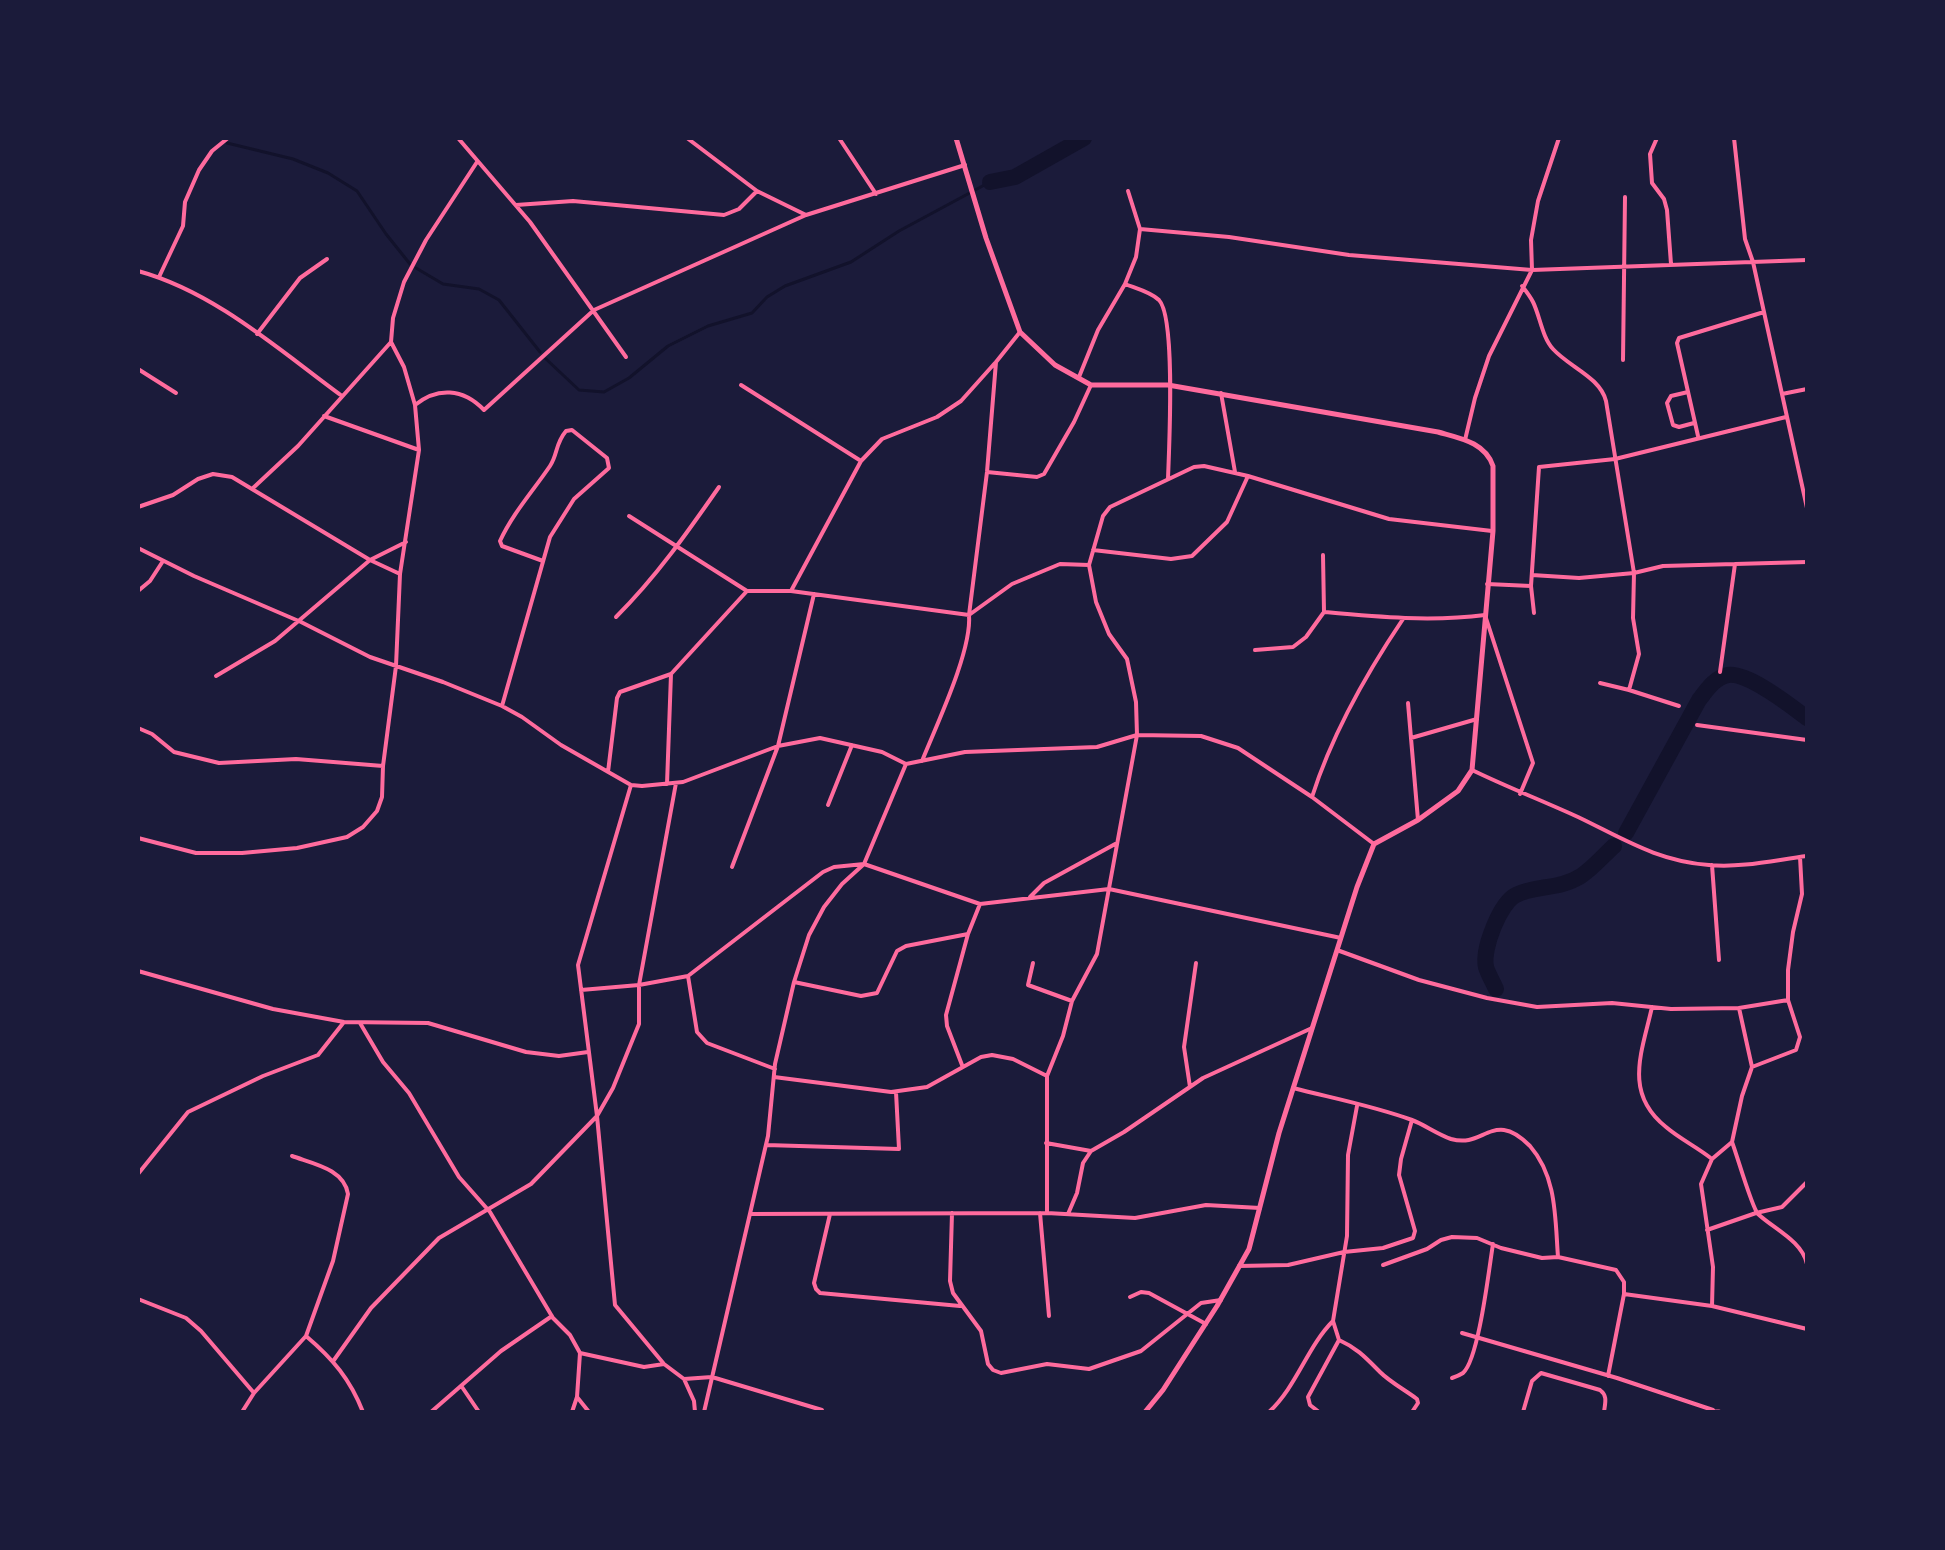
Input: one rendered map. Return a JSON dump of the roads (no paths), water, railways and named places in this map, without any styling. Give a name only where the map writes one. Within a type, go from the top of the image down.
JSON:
[{"type":"street","points":[[159,277],[183,226],[185,202],[199,170],[212,151],[227,138]]},
{"type":"street","points":[[458,138],[516,205],[626,357]]},
{"type":"street","points":[[687,138],[757,191],[806,215]]},
{"type":"street","points":[[839,138],[876,194]]},
{"type":"street","points":[[956,138],[986,238],[1020,332],[1055,365],[1091,385],[1168,385],[1465,440],[1482,449],[1493,466],[1493,531],[1472,770],[1458,791],[1418,820],[1374,844],[1279,1133],[1249,1249],[1206,1324],[1145,1412]]},
{"type":"street","points":[[1465,440],[1489,356],[1532,270],[1531,240],[1538,201],[1559,138]]},
{"type":"street","points":[[1657,138],[1650,154],[1652,183],[1664,199],[1667,210],[1671,264]]},
{"type":"street","points":[[1734,138],[1745,239],[1753,262],[1807,508]]},
{"type":"street","points":[[138,838],[196,853],[297,848],[347,837],[363,827],[377,811],[382,797],[396,666],[400,574],[419,450],[415,405],[404,367],[391,342],[393,318],[404,282],[426,240],[477,162]]},
{"type":"street","points":[[415,405],[428,394],[447,392],[465,396],[484,410],[594,310],[806,215],[965,165]]},
{"type":"street","points":[[516,205],[573,201],[724,215],[739,209],[757,191]]},
{"type":"street","points":[[1078,378],[1098,330],[1125,284],[1136,257],[1140,229],[1128,191]]},
{"type":"street","points":[[1623,360],[1625,197]]},
{"type":"street","points":[[1140,229],[1229,237],[1349,255],[1532,270],[1807,260]]},
{"type":"street","points":[[257,334],[300,278],[327,259]]},
{"type":"street","points":[[138,271],[159,277],[213,303],[342,396]]},
{"type":"street","points":[[1125,284],[1157,298],[1161,303],[1170,344],[1168,479]]},
{"type":"street","points":[[1522,286],[1533,302],[1550,346],[1604,390],[1634,573],[1633,618],[1639,654],[1629,690]]},
{"type":"street","points":[[1698,437],[1677,343],[1679,338],[1764,312]]},
{"type":"street","points":[[791,591],[861,461],[882,439],[937,417],[961,401],[1020,332]]},
{"type":"street","points":[[252,489],[298,446],[391,342]]},
{"type":"street","points":[[922,761],[951,690],[970,628],[996,362]]},
{"type":"street","points":[[138,369],[176,393]]},
{"type":"street","points":[[741,385],[861,461]]},
{"type":"street","points":[[987,472],[1037,477],[1044,474],[1091,385]]},
{"type":"street","points":[[1781,394],[1807,389]]},
{"type":"street","points":[[1688,392],[1671,396],[1667,403],[1673,425],[1679,427],[1695,423]]},
{"type":"street","points":[[1221,393],[1235,472]]},
{"type":"street","points":[[324,416],[419,450]]},
{"type":"street","points":[[1534,613],[1531,586],[1539,467],[1615,459],[1786,417]]},
{"type":"street","points":[[502,706],[550,537],[567,507],[609,468],[607,458],[572,430],[567,430],[557,442],[553,461],[510,520],[500,541],[502,546],[543,561]]},
{"type":"street","points":[[1047,1213],[1047,1076],[1063,1036],[1072,1001],[1097,954],[1137,735],[1136,702],[1127,659],[1109,634],[1096,602],[1089,565],[1103,516],[1110,507],[1194,467],[1235,472],[1389,519],[1493,531]]},
{"type":"street","points":[[138,507],[173,495],[198,479],[213,474],[232,477],[370,560],[400,574]]},
{"type":"street","points":[[1093,550],[1171,559],[1192,556],[1227,522],[1248,476]]},
{"type":"street","points":[[616,617],[646,587],[678,547],[719,487]]},
{"type":"street","points":[[629,516],[747,591],[791,591],[969,615],[1012,584],[1060,564],[1089,565]]},
{"type":"street","points":[[216,676],[301,622],[370,560],[407,541]]},
{"type":"street","points":[[138,548],[370,657],[502,706],[631,785],[676,783],[778,746],[820,738],[882,752],[906,764],[965,752],[1097,747],[1137,735],[1201,736],[1238,748],[1312,797],[1374,844]]},
{"type":"street","points":[[1255,650],[1293,647],[1306,637],[1324,612],[1323,555]]},
{"type":"street","points":[[138,591],[150,581],[163,561]]},
{"type":"street","points":[[1532,575],[1579,578],[1634,573],[1663,566],[1807,562]]},
{"type":"street","points":[[1720,672],[1735,564]]},
{"type":"street","points":[[1487,584],[1531,586]]},
{"type":"street","points":[[608,772],[617,698],[625,689],[671,674],[747,591]]},
{"type":"street","points":[[732,867],[778,746],[814,594]]},
{"type":"street","points":[[1324,612],[1403,619],[1485,615]]},
{"type":"street","points":[[1485,615],[1533,763],[1520,794]]},
{"type":"street","points":[[1312,797],[1325,757],[1381,651],[1403,619]]},
{"type":"street","points":[[667,784],[671,674]]},
{"type":"street","points":[[1600,683],[1679,706]]},
{"type":"street","points":[[1408,703],[1418,820]]},
{"type":"street","points":[[1411,738],[1477,719]]},
{"type":"street","points":[[1697,725],[1807,740]]},
{"type":"street","points":[[138,728],[152,734],[174,752],[219,763],[296,759],[383,766]]},
{"type":"street","points":[[828,805],[852,745]]},
{"type":"street","points":[[704,1412],[766,1145],[775,1069],[794,982],[809,935],[824,907],[842,884],[864,864],[906,764]]},
{"type":"street","points":[[1472,770],[1645,851],[1669,859],[1712,865],[1807,856]]},
{"type":"street","points":[[334,1360],[371,1308],[439,1238],[531,1184],[597,1116],[618,1078],[639,1024],[639,985],[676,783]]},
{"type":"street","points":[[631,785],[578,965],[597,1116],[615,1305],[664,1364],[684,1379],[694,1401],[695,1412]]},
{"type":"street","points":[[1028,899],[1044,883],[1117,842]]},
{"type":"street","points":[[1752,1067],[1796,1050],[1799,1045],[1800,1037],[1788,1000],[1793,932],[1802,894],[1800,857]]},
{"type":"street","points":[[581,990],[639,985],[688,976],[823,872],[834,867],[864,864],[980,904],[1109,889],[1341,938]]},
{"type":"street","points":[[1712,865],[1719,960]]},
{"type":"street","points":[[963,1066],[947,1026],[946,1015],[968,934],[980,904]]},
{"type":"street","points":[[794,982],[861,996],[877,993],[897,951],[906,946],[968,934]]},
{"type":"street","points":[[1337,950],[1419,980],[1537,1007],[1612,1003],[1652,1007],[1739,1008],[1788,1000]]},
{"type":"street","points":[[1033,963],[1028,985],[1072,1001]]},
{"type":"street","points":[[1190,1087],[1184,1047],[1196,963]]},
{"type":"street","points":[[138,971],[273,1009],[344,1022],[428,1023],[526,1052],[559,1056],[588,1052]]},
{"type":"street","points":[[688,976],[697,1032],[707,1043],[775,1069]]},
{"type":"street","points":[[1652,1007],[1639,1064],[1638,1091],[1653,1116],[1712,1159]]},
{"type":"street","points":[[1739,1008],[1752,1067],[1732,1142],[1756,1213],[1779,1228],[1806,1257],[1807,1264]]},
{"type":"street","points":[[138,1174],[188,1112],[263,1076],[318,1055],[344,1022]]},
{"type":"street","points":[[360,1023],[383,1062],[409,1093],[459,1177],[487,1208],[552,1316],[570,1335],[580,1353],[577,1397],[572,1412]]},
{"type":"street","points":[[1068,1214],[1077,1193],[1083,1163],[1091,1151],[1190,1087],[1312,1028]]},
{"type":"street","points":[[774,1077],[896,1092],[927,1087],[981,1057],[992,1055],[1013,1059],[1047,1076]]},
{"type":"street","points":[[1293,1088],[1412,1120],[1453,1140],[1476,1140],[1491,1132],[1504,1130],[1525,1141],[1547,1173],[1554,1199],[1558,1257]]},
{"type":"street","points":[[766,1145],[899,1149],[896,1092]]},
{"type":"street","points":[[1319,1412],[1310,1405],[1308,1397],[1339,1340],[1333,1321],[1347,1236],[1348,1155],[1357,1105]]},
{"type":"street","points":[[1239,1266],[1288,1265],[1344,1252],[1383,1248],[1413,1238],[1415,1231],[1399,1175],[1412,1120]]},
{"type":"street","points":[[1712,1306],[1713,1267],[1701,1184],[1704,1171],[1712,1159],[1732,1142]]},
{"type":"street","points":[[1046,1143],[1091,1151]]},
{"type":"street","points":[[242,1412],[254,1393],[306,1336],[333,1261],[348,1194],[346,1184],[339,1175],[292,1156]]},
{"type":"street","points":[[1707,1230],[1782,1207],[1807,1182]]},
{"type":"street","points":[[750,1214],[1047,1213],[1135,1218],[1206,1205],[1260,1208]]},
{"type":"street","points":[[952,1213],[950,1281],[953,1293],[981,1331],[988,1364],[1001,1373],[1047,1364],[1089,1369],[1141,1351],[1201,1303],[1221,1300]]},
{"type":"street","points":[[1040,1213],[1049,1316]]},
{"type":"street","points":[[830,1214],[814,1283],[820,1293],[960,1306]]},
{"type":"street","points":[[1383,1265],[1427,1249],[1446,1237],[1477,1238],[1542,1258],[1558,1257],[1616,1270],[1624,1282],[1624,1294],[1608,1376]]},
{"type":"street","points":[[1452,1378],[1467,1368],[1477,1338],[1493,1244]]},
{"type":"street","points":[[1130,1297],[1141,1292],[1149,1293],[1206,1324]]},
{"type":"street","points":[[1624,1294],[1712,1306],[1807,1329]]},
{"type":"street","points":[[138,1299],[186,1318],[254,1393]]},
{"type":"street","points":[[431,1412],[501,1351],[552,1316]]},
{"type":"street","points":[[1269,1412],[1289,1389],[1324,1330],[1333,1321]]},
{"type":"street","points":[[1462,1333],[1714,1411]]},
{"type":"street","points":[[306,1336],[334,1360],[357,1396],[363,1412]]},
{"type":"street","points":[[1339,1340],[1356,1348],[1381,1373],[1417,1399],[1412,1412]]},
{"type":"street","points":[[580,1353],[644,1367],[664,1364]]},
{"type":"street","points":[[1523,1412],[1532,1381],[1541,1373],[1600,1390],[1606,1400],[1604,1412]]},
{"type":"street","points":[[684,1379],[712,1377],[822,1410]]},
{"type":"street","points":[[462,1387],[479,1412]]},
{"type":"street","points":[[577,1397],[589,1412]]},
{"type":"waterway","points":[[990,182],[1015,177],[1084,138]]},
{"type":"waterway","points":[[227,143],[293,159],[328,173],[357,191],[410,264]]},
{"type":"waterway","points":[[546,359],[579,390],[604,392],[629,378],[668,346],[708,326],[752,313],[767,297],[785,286],[851,262],[899,231],[990,182]]},
{"type":"waterway","points":[[416,268],[443,284],[479,289],[499,300],[540,352]]},
{"type":"waterway","points":[[1626,833],[1699,700],[1719,678],[1736,675],[1747,679],[1807,718]]},
{"type":"waterway","points":[[1496,989],[1485,959],[1490,938],[1504,907],[1523,892],[1556,886],[1581,876],[1614,846]]}]
